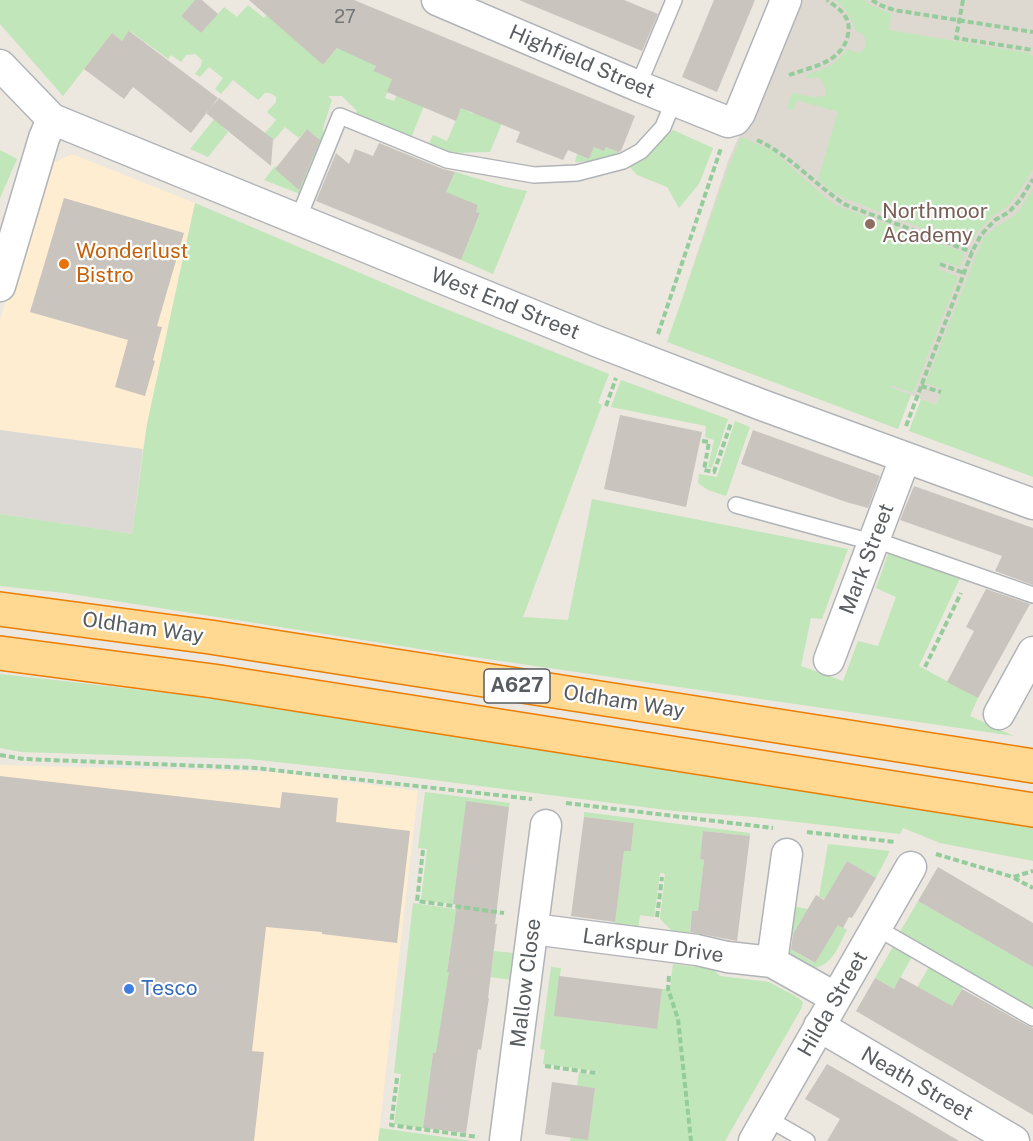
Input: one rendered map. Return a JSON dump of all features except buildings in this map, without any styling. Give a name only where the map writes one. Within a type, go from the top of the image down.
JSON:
[{"type":"highway","name":"Oldham Way","points":[[0,609],[222,639],[1033,766]]},
{"type":"highway","name":"Oldham Way","points":[[0,653],[213,681],[1033,810]]},
{"type":"street","name":"Highfield Street","points":[[437,0],[728,122]]},
{"type":"street","points":[[728,122],[735,120],[740,113],[786,0]]},
{"type":"street","name":"West End Street","points":[[0,65],[52,119],[541,319],[740,397],[904,447],[1033,504]]},
{"type":"street","points":[[0,286],[44,138],[52,119]]},
{"type":"street","name":"Mark Street","points":[[829,660],[873,542],[904,447]]},
{"type":"street","points":[[999,714],[1033,652]]},
{"type":"street","name":"Mallow Close","points":[[505,1140],[547,809]]},
{"type":"street","points":[[772,962],[788,838]]},
{"type":"street","name":"Hilda Street","points":[[760,1129],[877,928],[914,854]]},
{"type":"street","name":"Larkspur Drive","points":[[534,923],[698,950],[727,957],[772,962],[836,998]]},
{"type":"street","name":"Neath Street","points":[[819,1026],[1014,1141]]},
{"type":"lane","points":[[638,86],[674,0]]},
{"type":"lane","points":[[298,219],[340,116],[447,160],[534,175],[577,173],[623,161],[641,151],[663,127],[674,100]]},
{"type":"lane","points":[[736,505],[887,544],[1033,595]]},
{"type":"lane","points":[[877,928],[1033,1018]]},
{"type":"lane","points":[[760,1129],[807,1141]]},
{"type":"path","points":[[798,72],[821,65],[833,58],[844,46],[849,25],[840,10],[827,0]]},
{"type":"path","points":[[872,0],[894,10],[1033,32]]},
{"type":"path","points":[[963,0],[956,38],[1033,50]]},
{"type":"path","points":[[648,360],[728,122]]},
{"type":"path","points":[[754,138],[776,149],[846,205],[972,252]]},
{"type":"path","points":[[904,447],[921,386],[972,252],[981,235],[995,220],[1009,212],[1020,200],[1033,179]]},
{"type":"path","points":[[940,264],[964,273]]},
{"type":"path","points":[[606,405],[618,372]]},
{"type":"path","points":[[921,386],[941,393]]},
{"type":"path","points":[[702,441],[709,442],[704,470],[714,472],[740,397]]},
{"type":"path","points":[[925,667],[971,573]]},
{"type":"path","points":[[0,755],[24,759],[255,768],[547,809],[914,854],[939,855],[1014,878],[1033,888]]},
{"type":"path","points":[[423,850],[417,901],[534,923]]},
{"type":"path","points":[[1014,878],[1033,871]]},
{"type":"path","points":[[654,944],[662,877]]},
{"type":"path","points":[[670,969],[669,989],[678,1019],[691,1141]]},
{"type":"path","points":[[543,1066],[596,1073]]},
{"type":"path","points":[[397,1078],[391,1125],[505,1140]]},
{"type":"shaded area","name":"Northmoor Academy","points":[[800,0],[1033,0],[1033,444],[891,387],[686,287],[728,161]]},
{"type":"shaded area","points":[[72,154],[195,203],[143,449],[0,430],[0,320],[46,166]]},
{"type":"shaded area","points":[[0,430],[143,449],[132,534],[0,514]]},
{"type":"shaded area","name":"Tesco","points":[[0,765],[274,772],[418,791],[378,1141],[0,1141]]},
{"type":"green space","points":[[0,0],[195,0],[181,16],[201,33],[224,7],[237,17],[248,5],[264,18],[267,15],[323,65],[362,19],[379,57],[373,71],[382,75],[398,66],[385,98],[394,101],[408,69],[434,81],[411,138],[355,115],[357,111],[342,96],[328,96],[332,100],[323,128],[324,134],[300,194],[264,180],[275,166],[287,176],[318,138],[307,129],[299,138],[285,127],[267,148],[259,140],[276,120],[267,112],[276,102],[276,97],[270,93],[265,93],[258,100],[233,80],[221,94],[215,89],[223,78],[209,67],[200,77],[195,74],[202,60],[195,54],[186,55],[181,62],[171,55],[168,59],[145,42],[137,52],[135,51],[143,41],[130,31],[122,41],[112,33],[63,96],[0,24]]},
{"type":"green space","points":[[836,0],[864,0],[891,14],[889,30],[1028,53],[1033,56],[1033,169],[1008,206],[993,216],[978,231],[968,246],[844,198],[830,190],[818,179],[838,112],[797,100],[793,110],[787,108],[792,93],[813,97],[825,96],[825,89],[819,78],[807,78],[806,75],[830,66],[848,49],[861,52],[866,46],[864,36],[856,31],[848,14]]},
{"type":"green space","points":[[467,94],[471,96],[465,110],[474,114],[480,100],[507,111],[490,152],[447,153],[428,145],[433,135],[447,141]]},
{"type":"green space","points":[[216,117],[225,125],[223,127],[228,132],[208,157],[190,149]]},
{"type":"green space","points":[[673,130],[713,148],[699,184],[679,208],[667,187],[637,175],[629,166]]},
{"type":"green space","points":[[741,137],[773,151],[838,206],[963,252],[960,267],[941,261],[938,269],[958,277],[913,393],[891,385],[911,395],[898,429],[667,342]]},
{"type":"green space","points":[[594,147],[604,151],[606,147],[620,153],[595,161],[575,162],[577,154],[589,159]]},
{"type":"green space","points":[[0,150],[17,159],[0,198]]},
{"type":"green space","points":[[455,172],[527,191],[493,274],[461,260],[480,214],[476,212],[478,205],[453,195],[439,207]]},
{"type":"green space","points":[[1033,188],[1033,477],[909,431],[921,399],[936,405],[942,389],[926,383],[983,238],[1019,211]]},
{"type":"green space","points":[[195,203],[431,303],[609,374],[598,403],[602,405],[523,617],[568,620],[592,499],[848,549],[822,619],[811,618],[801,666],[843,681],[858,641],[878,646],[896,597],[876,588],[889,551],[961,576],[919,666],[978,698],[970,716],[1014,736],[426,650],[65,593],[0,586],[0,514],[132,534],[147,424]]},
{"type":"green space","points":[[621,380],[728,419],[712,468],[708,467],[714,440],[705,437],[706,426],[611,407]]},
{"type":"green space","points":[[735,421],[750,427],[726,496],[708,490],[698,483],[699,474],[717,477]]},
{"type":"green space","points":[[0,674],[193,696],[901,805],[1033,828],[1033,861],[940,843],[903,828],[900,834],[754,817],[674,811],[387,774],[249,759],[21,752],[0,748]]},
{"type":"green space","points":[[425,792],[510,803],[509,807],[466,802],[453,904],[421,900],[427,849],[418,848]]},
{"type":"green space","points":[[584,812],[750,833],[750,836],[703,831],[700,859],[704,860],[698,911],[692,911],[689,935],[674,933],[660,919],[665,874],[660,873],[654,917],[640,915],[638,930],[614,927],[624,851],[631,851],[634,823],[584,817]]},
{"type":"green space","points":[[828,844],[890,851],[876,878],[847,861],[825,899],[819,897]]},
{"type":"green space","points":[[918,901],[1033,967],[1033,1009],[900,932]]},
{"type":"green space","points":[[413,903],[476,912],[455,919],[447,971],[467,974],[473,1058],[433,1053],[423,1128],[394,1124],[401,1074],[394,1073]]},
{"type":"green space","points":[[792,906],[808,909],[786,946],[814,963],[838,925],[847,930],[835,953],[821,966],[815,968],[785,951]]},
{"type":"green space","points":[[894,945],[913,955],[894,989],[875,978]]},
{"type":"green space","points":[[494,951],[523,954],[513,980],[490,977]]},
{"type":"green space","points":[[673,964],[713,969],[720,976],[769,982],[803,1002],[801,1009],[725,1141],[570,1141],[571,1137],[588,1139],[595,1088],[577,1086],[579,1073],[596,1075],[597,1071],[543,1064],[545,1050],[540,1049],[551,967],[561,968],[555,1016],[656,1029],[662,989],[670,989]]},
{"type":"green space","points":[[930,965],[964,985],[945,1018],[911,998]]},
{"type":"green space","points":[[380,1128],[472,1141],[378,1141]]},
{"type":"place","name":"Northmoor Academy","points":[[870,224]]},
{"type":"place","name":"Wonderlust Bistro","points":[[64,264]]},
{"type":"place","name":"Tesco","points":[[129,989]]}]
